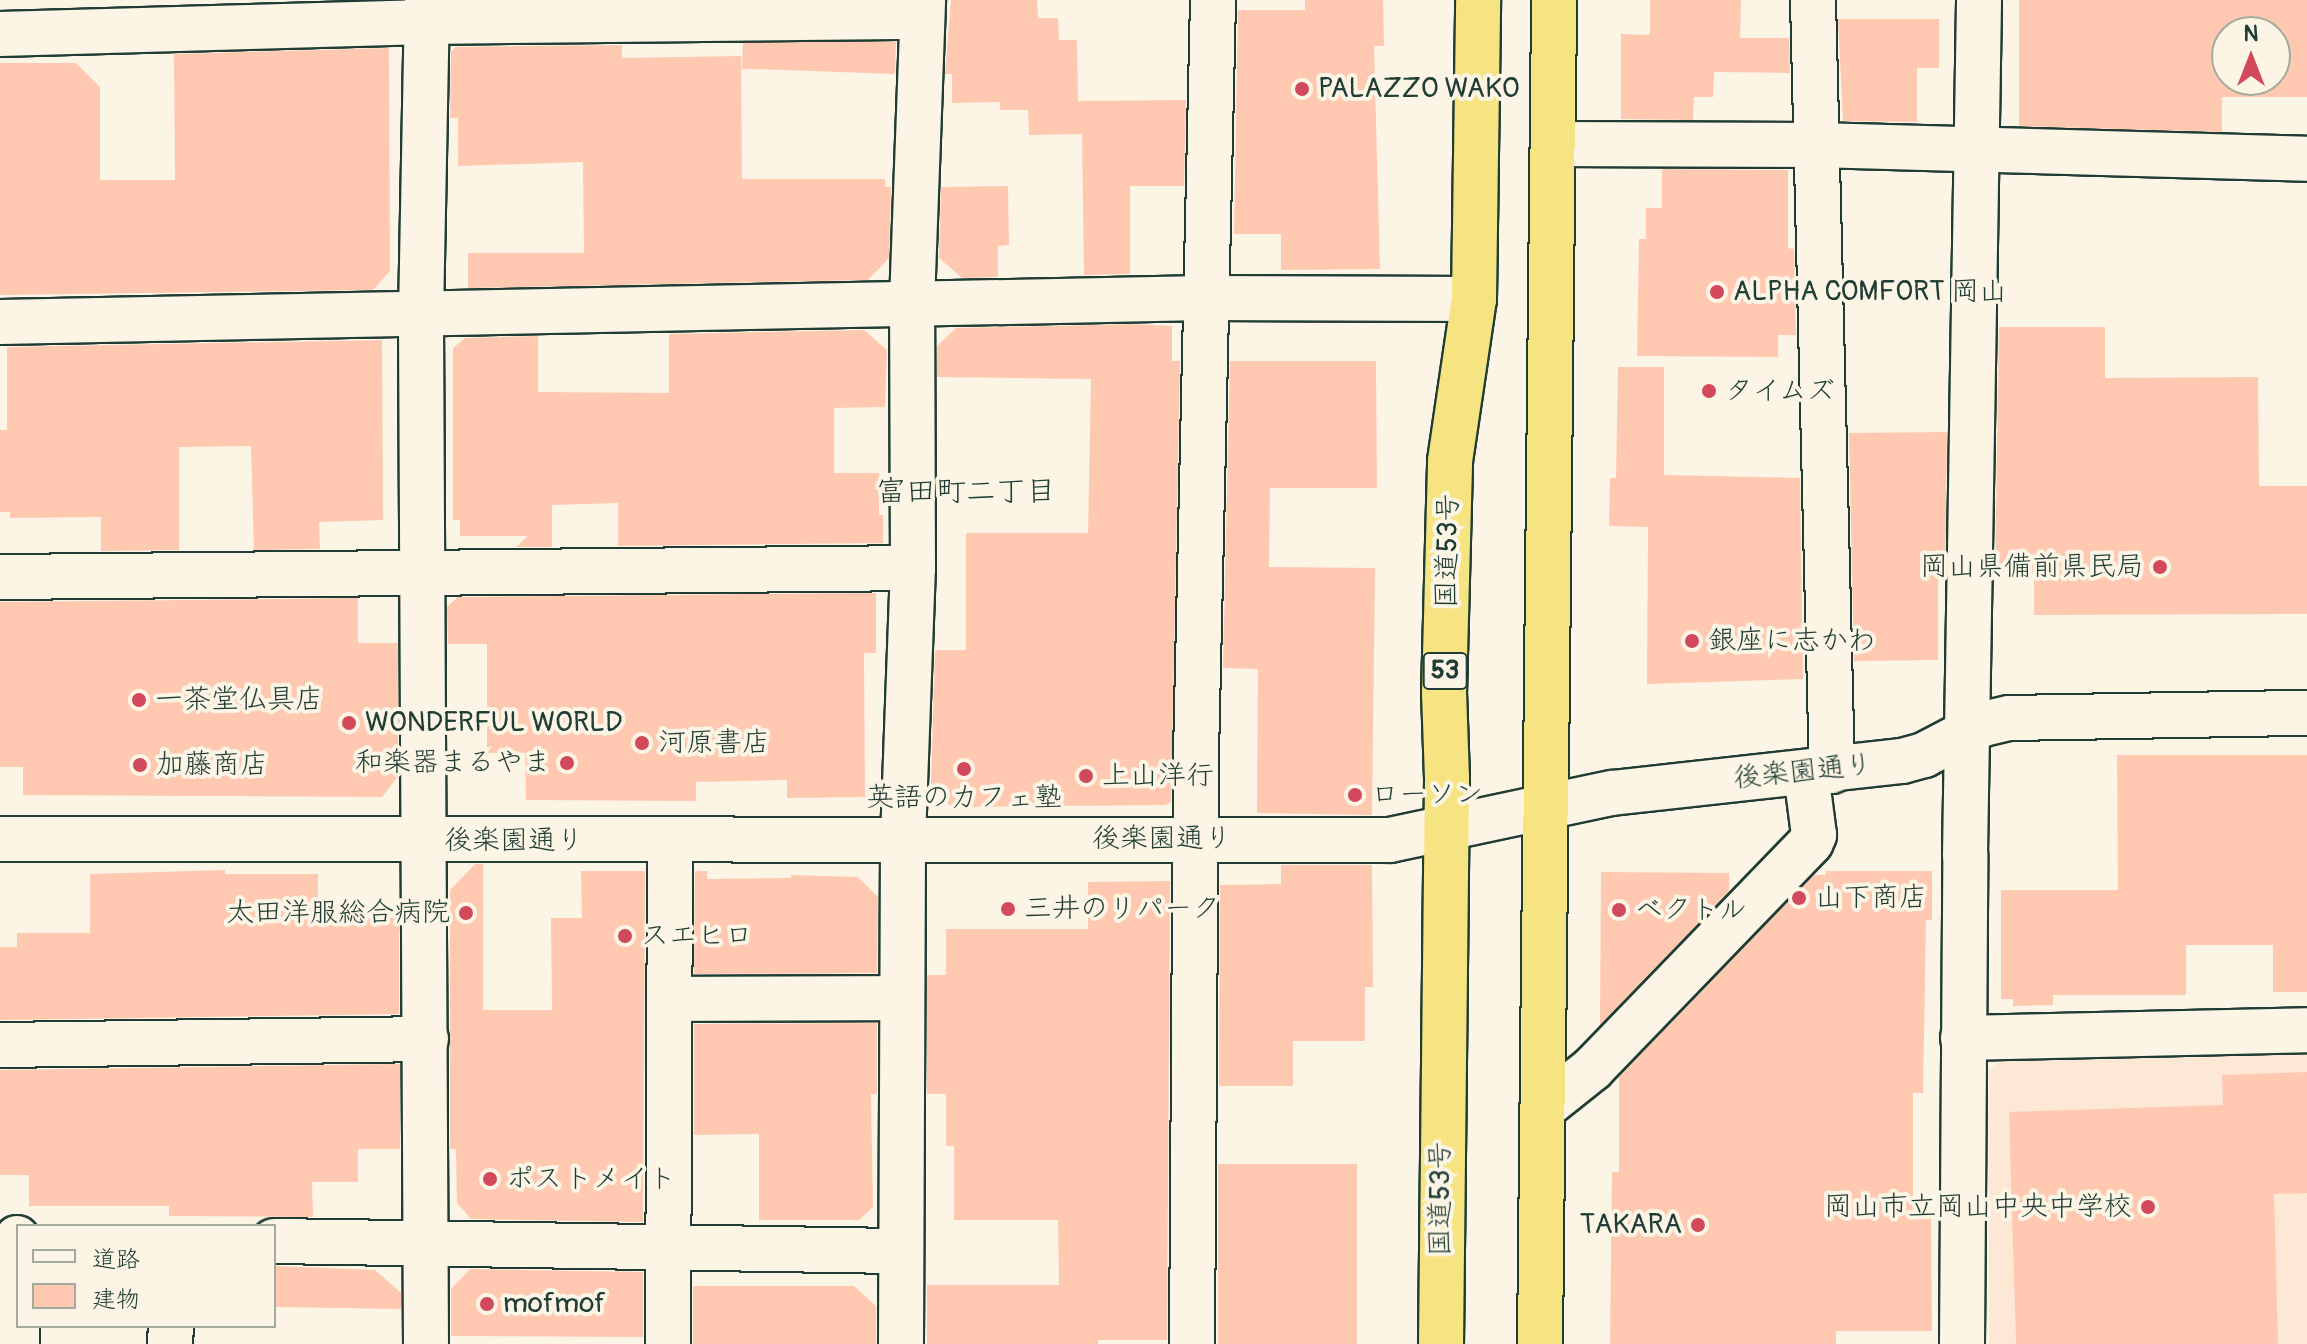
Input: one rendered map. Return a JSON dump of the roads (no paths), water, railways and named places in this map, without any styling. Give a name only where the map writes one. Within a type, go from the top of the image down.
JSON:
[{"type":"highway","name":"国道53号","points":[[1441,1344],[1450,461],[1474,299],[1478,0]]},
{"type":"highway","points":[[1540,1344],[1554,0]]},
{"type":"street","points":[[1192,1344],[1195,838],[1204,298],[1213,0]]},
{"type":"street","points":[[1543,1108],[1592,1069],[1811,842],[1814,835],[1819,772],[1813,0]]},
{"type":"street","points":[[1962,1344],[1963,1038],[1979,0]]},
{"type":"street","points":[[0,34],[427,11],[923,8],[912,303],[913,568],[903,839],[901,1344]]},
{"type":"street","points":[[426,1344],[426,841],[421,315],[427,11]]},
{"type":"street","points":[[1553,144],[1816,145],[2307,159]]},
{"type":"street","points":[[0,322],[1204,298],[1474,299]]},
{"type":"street","points":[[0,577],[913,568]]},
{"type":"street","name":"後楽園通り","points":[[0,839],[1390,840],[1612,793],[1902,761],[1968,734],[1983,724],[2009,718],[2307,713]]},
{"type":"street","points":[[668,1344],[670,841]]},
{"type":"street","points":[[669,999],[901,998]]},
{"type":"street","points":[[1963,1038],[2307,1030]]},
{"type":"street","points":[[0,1045],[426,1039]]},
{"type":"street","points":[[12,1238],[16,1323]]},
{"type":"street","points":[[276,1241],[899,1251]]},
{"type":"place","name":"PALAZZO WAKO","points":[[1302,89]]},
{"type":"place","name":"ALPHA COMFORT 岡山","points":[[1717,292]]},
{"type":"place","name":"タイムズ","points":[[1709,391]]},
{"type":"place","name":"岡山県備前県民局","points":[[2160,567]]},
{"type":"place","name":"銀座に志かわ","points":[[1692,641]]},
{"type":"place","name":"一茶堂仏具店","points":[[139,700]]},
{"type":"place","name":"WONDERFUL WORLD","points":[[349,723]]},
{"type":"place","name":"河原書店","points":[[642,743]]},
{"type":"place","name":"和楽器まるやま","points":[[567,763]]},
{"type":"place","name":"加藤商店","points":[[140,765]]},
{"type":"place","name":"英語のカフェ塾","points":[[964,769]]},
{"type":"place","name":"上山洋行","points":[[1086,776]]},
{"type":"place","name":"ローソン","points":[[1355,795]]},
{"type":"place","name":"山下商店","points":[[1799,898]]},
{"type":"place","name":"三井のリパーク","points":[[1008,909]]},
{"type":"place","name":"ベクトル","points":[[1619,910]]},
{"type":"place","name":"太田洋服総合病院","points":[[466,913]]},
{"type":"place","name":"スエヒロ","points":[[625,936]]},
{"type":"place","name":"ポストメイト","points":[[490,1179]]},
{"type":"place","name":"岡山市立岡山中央中学校","points":[[2148,1207]]},
{"type":"place","name":"TAKARA","points":[[1698,1225]]},
{"type":"place","name":"mofmof","points":[[487,1304]]},
{"type":"district","name":"富田町二丁目","points":[[966,492]]}]
